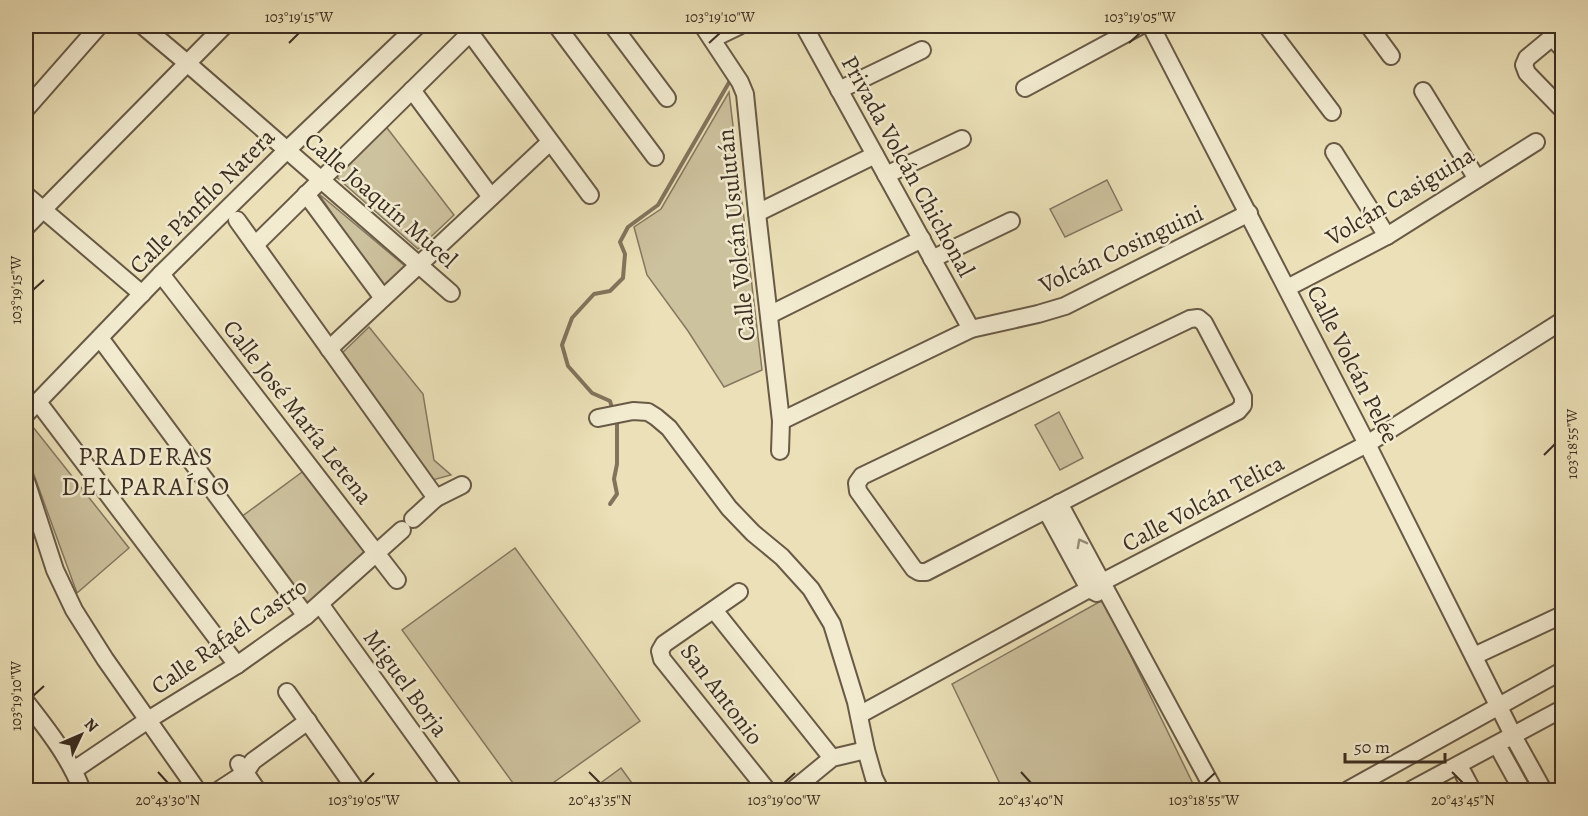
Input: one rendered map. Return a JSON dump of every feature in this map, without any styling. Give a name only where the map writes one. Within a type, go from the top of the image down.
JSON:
[{"type":"street","points":[[26,109],[99,26]]},
{"type":"street","name":"Calle Joaquín Mucel","points":[[143,26],[451,293]]},
{"type":"street","points":[[26,227],[224,26]]},
{"type":"street","name":"Calle Pánfilo Natera","points":[[26,414],[161,274],[286,150],[417,26]]},
{"type":"street","points":[[557,26],[655,157]]},
{"type":"street","points":[[613,26],[667,98]]},
{"type":"street","points":[[707,32],[739,26]]},
{"type":"street","name":"Privada Volcán Chichonal","points":[[804,26],[971,329]]},
{"type":"street","points":[[1025,88],[1140,26]]},
{"type":"street","name":"Calle Volcán Pelée","points":[[1151,26],[1249,213],[1542,790]]},
{"type":"street","points":[[1267,26],[1332,112]]},
{"type":"street","points":[[1369,26],[1391,56]]},
{"type":"street","points":[[255,244],[412,90],[467,29],[590,195]]},
{"type":"street","name":"Calle Volcán Usulután","points":[[707,32],[740,82],[745,94],[781,422],[780,451]]},
{"type":"street","points":[[1559,38],[1527,58],[1524,65],[1527,73],[1563,109]]},
{"type":"street","points":[[839,90],[922,50]]},
{"type":"street","points":[[412,90],[491,197]]},
{"type":"street","points":[[1423,91],[1477,179]]},
{"type":"street","points":[[886,175],[962,139]]},
{"type":"street","points":[[329,349],[550,142]]},
{"type":"street","name":"Volcán Casiguina","points":[[1287,288],[1387,236],[1536,142]]},
{"type":"street","points":[[1334,152],[1387,236]]},
{"type":"street","points":[[757,213],[875,155]]},
{"type":"street","points":[[306,194],[384,298]]},
{"type":"street","points":[[26,195],[142,294]]},
{"type":"street","name":"Volcán Cosinguini","points":[[781,422],[971,329],[1065,306],[1249,213]]},
{"type":"street","points":[[237,220],[435,498]]},
{"type":"street","points":[[932,258],[1011,221]]},
{"type":"street","points":[[769,315],[921,239]]},
{"type":"street","name":"Calle José María Letena","points":[[161,274],[397,580]]},
{"type":"street","points":[[1198,318],[1204,323],[1243,398],[1243,405],[1238,411],[1053,507],[926,572],[920,572],[914,568],[858,491],[857,483],[862,476],[1190,319],[1198,318]]},
{"type":"street","name":"Calle Volcán Telica","points":[[859,715],[1096,586],[1367,444],[1563,321]]},
{"type":"street","points":[[100,338],[306,616]]},
{"type":"street","points":[[38,402],[237,664]]},
{"type":"street","points":[[598,418],[633,411],[648,412],[656,417],[669,428],[729,508],[753,533],[782,557],[811,589],[832,624],[856,702],[866,750],[880,790]]},
{"type":"street","points":[[26,481],[55,570],[74,610],[105,659],[198,790],[246,766]]},
{"type":"street","name":"Calle Rafaél Castro","points":[[74,770],[237,664],[306,616],[435,498],[462,484]]},
{"type":"street","points":[[1053,507],[1096,586],[1112,600],[1214,790]]},
{"type":"street","name":"San Antonio","points":[[740,592],[664,644],[660,651],[662,659],[767,790]]},
{"type":"street","name":"Miguel Borja","points":[[320,604],[454,790]]},
{"type":"street","name":"San Antonio","points":[[714,610],[832,758]]},
{"type":"street","points":[[1474,656],[1563,615]]},
{"type":"street","points":[[1522,790],[1501,752],[1508,725],[1563,671]]},
{"type":"street","points":[[1412,790],[1508,725],[1563,683]]},
{"type":"street","points":[[287,692],[356,790]]},
{"type":"street","points":[[26,702],[52,735],[74,770],[82,790]]},
{"type":"street","points":[[1348,790],[1508,725],[1563,709]]},
{"type":"street","points":[[1365,790],[1508,725],[1563,720]]},
{"type":"street","points":[[219,790],[246,766],[308,721]]},
{"type":"street","points":[[793,790],[832,758],[866,750]]},
{"type":"street","points":[[1432,790],[1501,752]]},
{"type":"street","points":[[246,766],[257,790]]},
{"type":"street","points":[[1463,773],[1472,790]]},
{"type":"shaded area","points":[[729,92],[762,370],[724,387],[688,331],[647,275],[634,227],[661,209]]},
{"type":"shaded area","points":[[384,124],[454,215],[418,249],[333,174]]},
{"type":"shaded area","points":[[1107,180],[1122,210],[1065,237],[1050,209]]},
{"type":"shaded area","points":[[318,193],[405,266],[383,288]]},
{"type":"shaded area","points":[[369,327],[423,394],[434,460],[451,475],[429,481],[340,355]]},
{"type":"shaded area","points":[[1059,412],[1083,458],[1060,470],[1035,425]]},
{"type":"shaded area","points":[[29,422],[129,548],[77,593],[26,453],[26,425]]},
{"type":"shaded area","points":[[309,467],[374,552],[308,613],[237,520]]},
{"type":"shaded area","points":[[515,548],[640,721],[543,790],[518,790],[402,630]]},
{"type":"shaded area","points":[[1101,601],[1107,607],[1196,790],[1003,790],[952,684]]},
{"type":"shaded area","points":[[621,768],[637,790],[591,790]]},
{"type":"building","points":[[1508,784],[1512,790],[1497,790]]},
{"type":"waterway","points":[[613,411],[610,401],[592,393],[568,366],[562,345],[572,318],[594,294],[610,291],[623,278],[625,254],[620,242],[628,227],[658,205],[731,79]]},
{"type":"waterway","points":[[610,504],[617,494],[614,479],[617,464],[615,418]]},
{"type":"district","name":"PRADERAS DEL PARAÍSO","points":[[146,471]]}]
